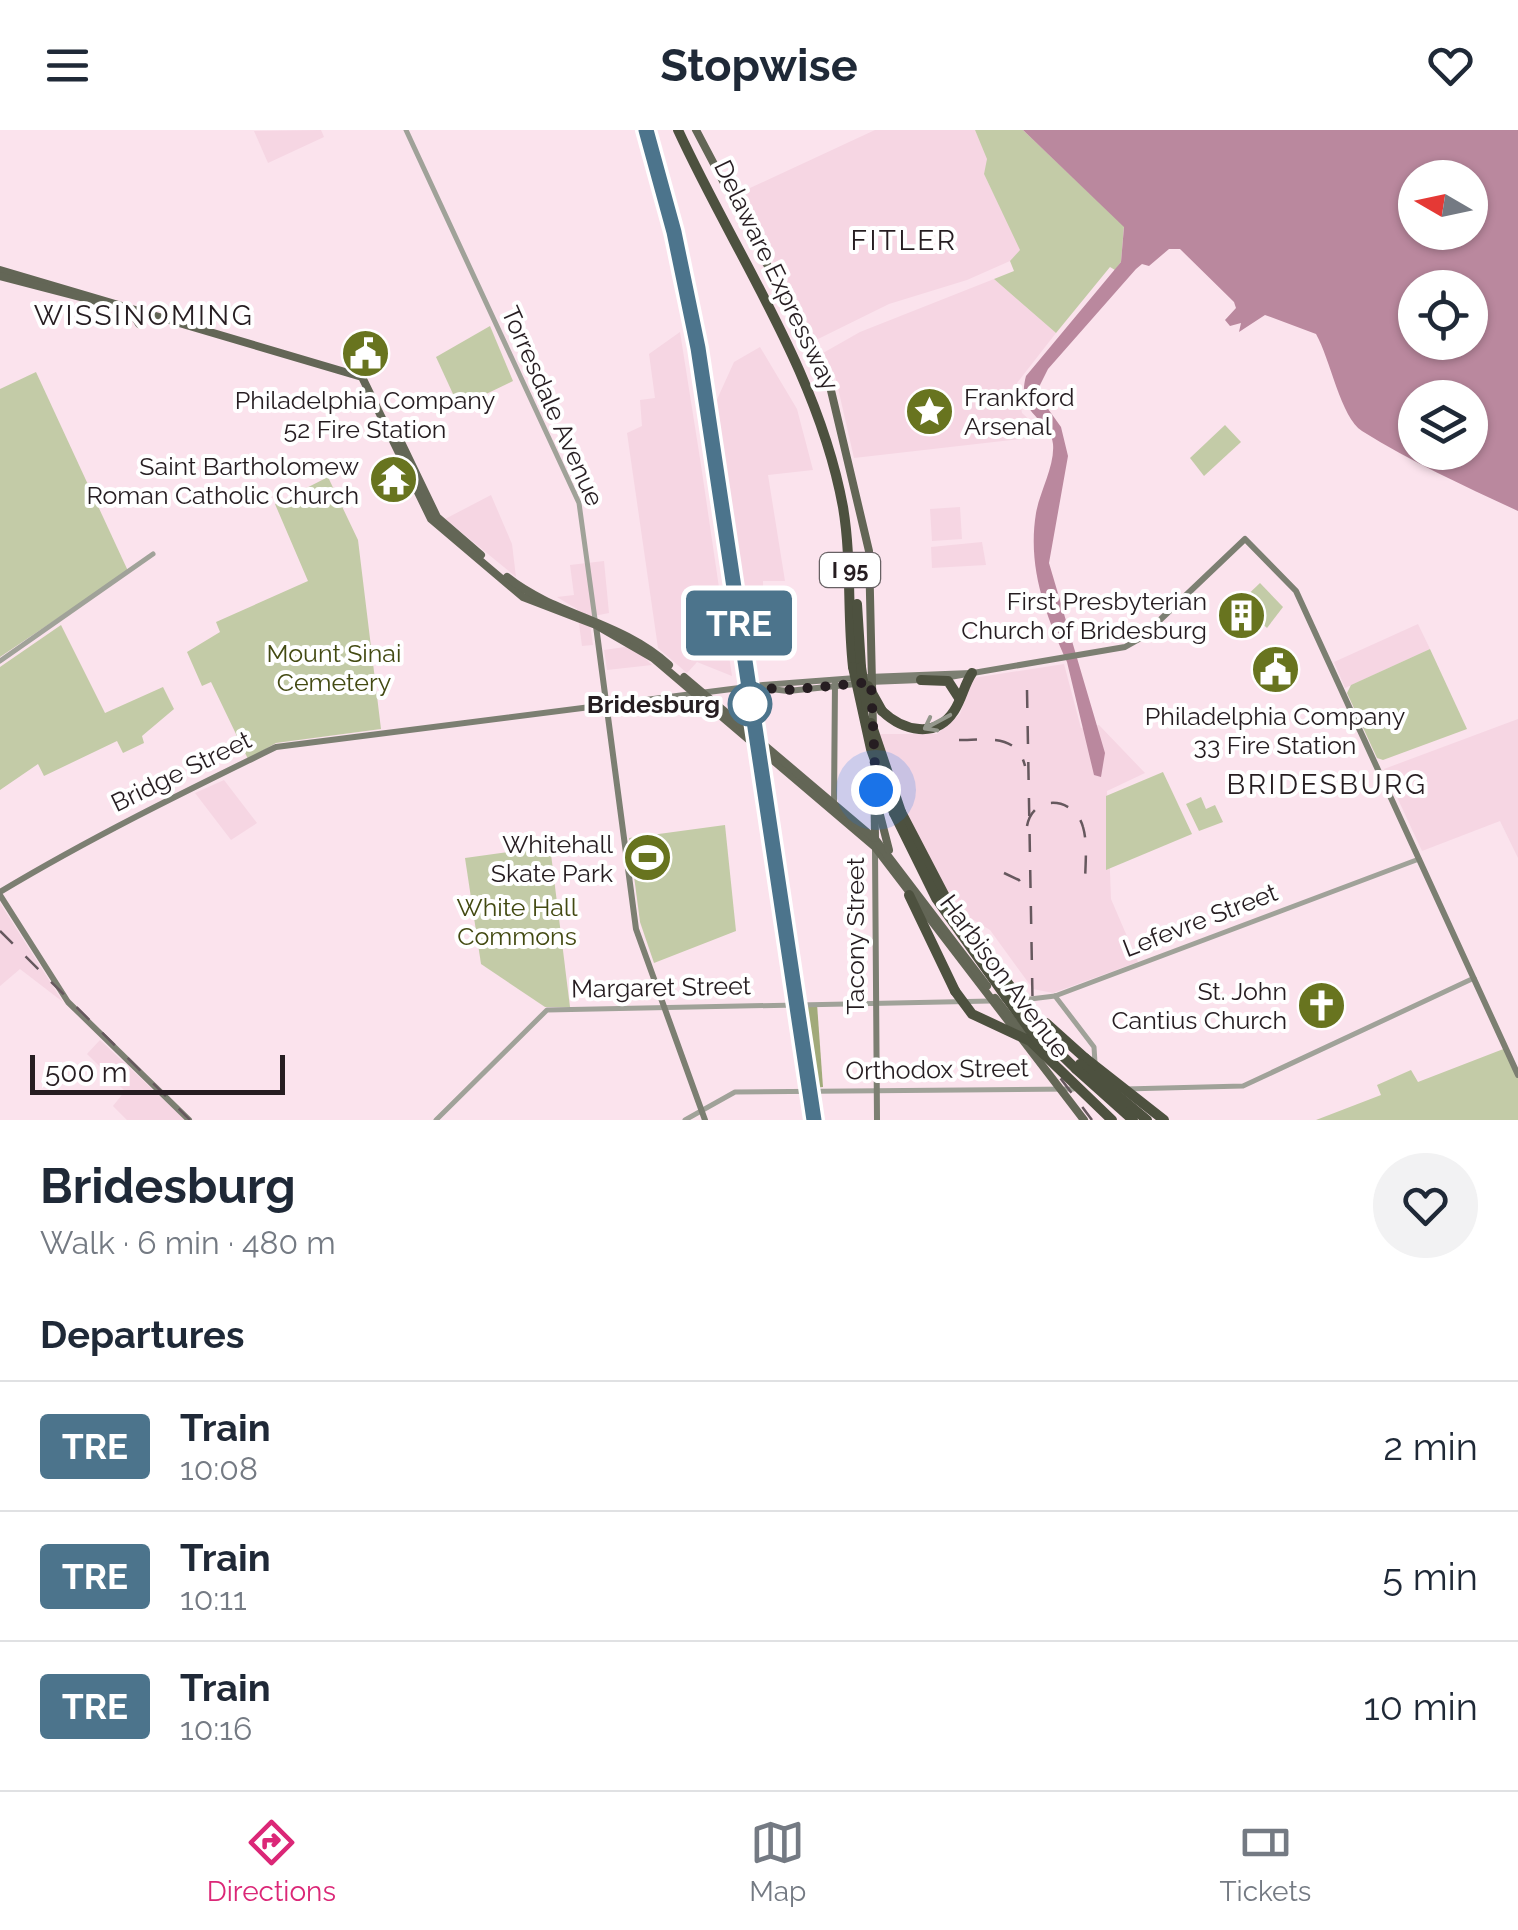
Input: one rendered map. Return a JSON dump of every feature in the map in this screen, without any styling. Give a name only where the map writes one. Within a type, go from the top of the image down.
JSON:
[{"type":"highway","name":"Delaware Expressway","points":[[681,130],[800,369],[837,470],[853,540],[859,666]]},
{"type":"highway","name":"Delaware Expressway","points":[[837,470],[849,548],[859,666],[870,721],[898,813],[936,898],[958,919],[1003,998]]},
{"type":"highway","points":[[859,666],[882,711],[897,722],[922,730],[948,718],[972,673]]},
{"type":"highway","points":[[921,680],[953,684],[959,702]]},
{"type":"highway","name":"Delaware Expressway","points":[[898,813],[947,908],[1003,998],[1042,1027],[1133,1120]]},
{"type":"highway","points":[[909,895],[972,1014],[1030,1041],[1115,1120]]},
{"type":"highway","points":[[898,901],[910,904],[923,925]]},
{"type":"highway","points":[[1003,998],[1058,1065],[1115,1120]]},
{"type":"highway","name":"Delaware Expressway","points":[[1080,1064],[1146,1120]]},
{"type":"highway","points":[[1080,1064],[1164,1120]]},
{"type":"main road","name":"Tacony Street","points":[[696,130],[829,382],[869,551],[876,790],[877,1120]]},
{"type":"main road","name":"Harbison Avenue","points":[[0,273],[160,316]]},
{"type":"main road","name":"Harbison Avenue","points":[[0,273],[366,373],[437,517],[528,596],[596,622],[633,643],[699,693],[893,859],[1003,998],[1084,1120]]},
{"type":"main road","points":[[131,311],[139,324]]},
{"type":"main road","name":"Bridge Street","points":[[871,679],[921,680],[1125,647],[1142,638],[1245,539],[1296,591],[1419,859]]},
{"type":"main road","name":"Torresdale Avenue","points":[[596,622],[634,921],[705,1120]]},
{"type":"main road","name":"Bridge Street","points":[[0,893],[113,825],[276,748],[753,687],[972,673]]},
{"type":"main road","points":[[872,699],[879,688],[896,682]]},
{"type":"main road","points":[[834,807],[835,683]]},
{"type":"main road","points":[[876,790],[893,859]]},
{"type":"main road","name":"Harbison Avenue","points":[[875,843],[909,895],[1003,998]]},
{"type":"main road","points":[[1419,859],[1518,1076]]},
{"type":"main road","points":[[0,893],[68,1002],[189,1120]]},
{"type":"street","name":"Torresdale Avenue","points":[[406,130],[579,503],[596,622]]},
{"type":"street","points":[[0,661],[153,554]]},
{"type":"street","name":"Lefevre Street","points":[[1003,998],[1054,996],[1419,859]]},
{"type":"street","name":"Orthodox Street","points":[[685,1120],[734,1092],[1244,1086],[1474,978]]},
{"type":"street","points":[[1054,996],[1096,1051],[1086,1090]]},
{"type":"street","name":"Margaret Street","points":[[436,1120],[546,1010],[1003,998]]},
{"type":"shaded area","points":[[321,130],[324,137],[268,163],[254,131]]},
{"type":"shaded area","points":[[875,130],[975,130],[988,159],[984,174],[1021,250],[1010,261],[967,280],[889,304],[816,340],[737,194]]},
{"type":"shaded area","points":[[1023,130],[1518,130],[1518,511],[1433,470],[1488,470],[1488,380],[1398,380],[1398,451],[1362,431],[1348,414],[1316,334],[1265,315],[1239,332],[1241,323],[1230,326],[1225,320],[1236,308],[1234,302],[1180,249],[1169,249],[1149,266],[1142,264],[1136,269],[1048,369],[1039,387],[1041,399],[1061,427],[1068,456],[1049,563],[1105,753],[1101,777],[1094,775],[1067,662],[1036,572],[1036,513],[1052,461],[1053,444],[1051,435],[1029,408],[1024,389],[1026,376],[1121,262],[1124,227]]},
{"type":"shaded area","points":[[994,279],[1056,333],[1017,383],[1022,413],[1047,436],[854,458],[835,375],[823,353],[860,332]]},
{"type":"shaded area","points":[[680,332],[732,676],[697,662],[687,673],[658,648],[627,433],[642,426],[640,400],[655,398],[649,354]]},
{"type":"shaded area","points":[[760,347],[797,409],[813,470],[768,475],[785,581],[763,581],[764,652],[749,652],[714,406],[734,362]]},
{"type":"shaded area","points":[[491,495],[512,544],[516,577],[445,519]]},
{"type":"shaded area","points":[[960,507],[962,539],[932,541],[930,509]]},
{"type":"shaded area","points":[[982,542],[986,565],[932,568],[931,547]]},
{"type":"shaded area","points":[[604,561],[609,613],[589,617],[593,645],[582,646],[577,609],[557,597],[574,595],[570,565]]},
{"type":"shaded area","points":[[1418,624],[1430,649],[1345,688],[1334,662]]},
{"type":"shaded area","points":[[632,646],[652,665],[607,670],[604,650]]},
{"type":"shaded area","points":[[1064,664],[1081,728],[1099,725],[1145,773],[1107,791],[1111,899],[1138,962],[1053,993],[1033,989],[990,930],[957,910],[905,816],[879,734],[937,734],[960,714],[973,678]]},
{"type":"shaded area","points":[[1518,719],[1518,858],[1500,821],[1422,851],[1384,769]]},
{"type":"shaded area","points":[[224,780],[257,823],[231,840],[195,793]]},
{"type":"shaded area","points":[[0,903],[63,1002],[20,969],[0,986]]},
{"type":"shaded area","points":[[100,1040],[185,1120],[127,1120],[113,1106],[125,1091],[87,1054]]},
{"type":"green space","points":[[975,130],[1023,130],[1124,226],[1121,262],[1115,270],[1110,267],[1056,333],[994,279],[1014,271],[1010,261],[1020,250],[984,174],[987,159]]},
{"type":"green space","points":[[490,326],[513,381],[459,407],[436,357]]},
{"type":"green space","points":[[36,372],[128,571],[0,657],[0,389]]},
{"type":"green space","points":[[1225,425],[1241,442],[1204,476],[1190,458]]},
{"type":"green space","name":"Mount Sinai Cemetery","points":[[328,477],[358,540],[381,729],[276,743],[248,759],[211,682],[202,686],[187,652],[220,632],[216,622],[308,581],[275,504]]},
{"type":"green space","points":[[1260,583],[1283,607],[1267,628],[1239,603]]},
{"type":"green space","points":[[61,625],[105,713],[163,687],[174,709],[142,736],[144,743],[123,753],[117,741],[44,776],[38,764],[0,790],[0,667]]},
{"type":"green space","points":[[1430,649],[1467,729],[1383,760],[1377,758],[1347,693],[1351,685]]},
{"type":"green space","points":[[1163,772],[1192,834],[1106,870],[1106,796]]},
{"type":"green space","points":[[1201,797],[1206,809],[1215,805],[1223,822],[1199,831],[1186,804]]},
{"type":"green space","points":[[725,825],[736,931],[654,963],[640,922],[629,838]]},
{"type":"green space","name":"White Hall Commons","points":[[550,846],[570,1007],[545,1007],[481,964],[465,858]]},
{"type":"green space","points":[[817,1004],[823,1087],[815,1088],[803,1005]]},
{"type":"green space","points":[[1506,1048],[1518,1075],[1518,1120],[1316,1120],[1381,1095],[1377,1085],[1411,1070],[1418,1082]]},
{"type":"railway","points":[[640,130],[668,234],[691,350],[808,1120]]},
{"type":"railway","points":[[1027,690],[1033,1026],[1043,1055],[1092,1120]]},
{"type":"railway","points":[[959,740],[1008,743],[1021,755],[1025,766]]},
{"type":"railway","points":[[1027,826],[1031,815],[1045,804],[1063,805],[1079,817],[1085,834],[1085,885]]},
{"type":"railway","points":[[1004,873],[1019,880],[1028,896]]},
{"type":"railway","points":[[0,931],[190,1120]]},
{"type":"train","name":"TRE","points":[[646,130],[674,232],[698,348],[814,1120]]},
{"type":"place","name":"Philadelphia Company 52 Fire Station","points":[[365,354]]},
{"type":"place","name":"Frankford Arsenal","points":[[929,411]]},
{"type":"place","name":"Saint Bartholomew Roman Catholic Church","points":[[394,480]]},
{"type":"place","name":"First Presbyterian Church of Bridesburg","points":[[1242,615]]},
{"type":"place","name":"Philadelphia Company 33 Fire Station","points":[[1275,670]]},
{"type":"place","name":"Bridesburg","points":[[750,704]]},
{"type":"place","name":"Whitehall Skate Park","points":[[648,858]]},
{"type":"place","name":"St. John Cantius Church","points":[[1322,1005]]},
{"type":"district","name":"FITLER","points":[[904,240]]},
{"type":"district","name":"WISSINOMING","points":[[144,315]]},
{"type":"district","name":"BRIDESBURG","points":[[1327,784]]},
{"type":"route","points":[[750,704],[753,687],[788,690],[871,682],[876,790]]}]
